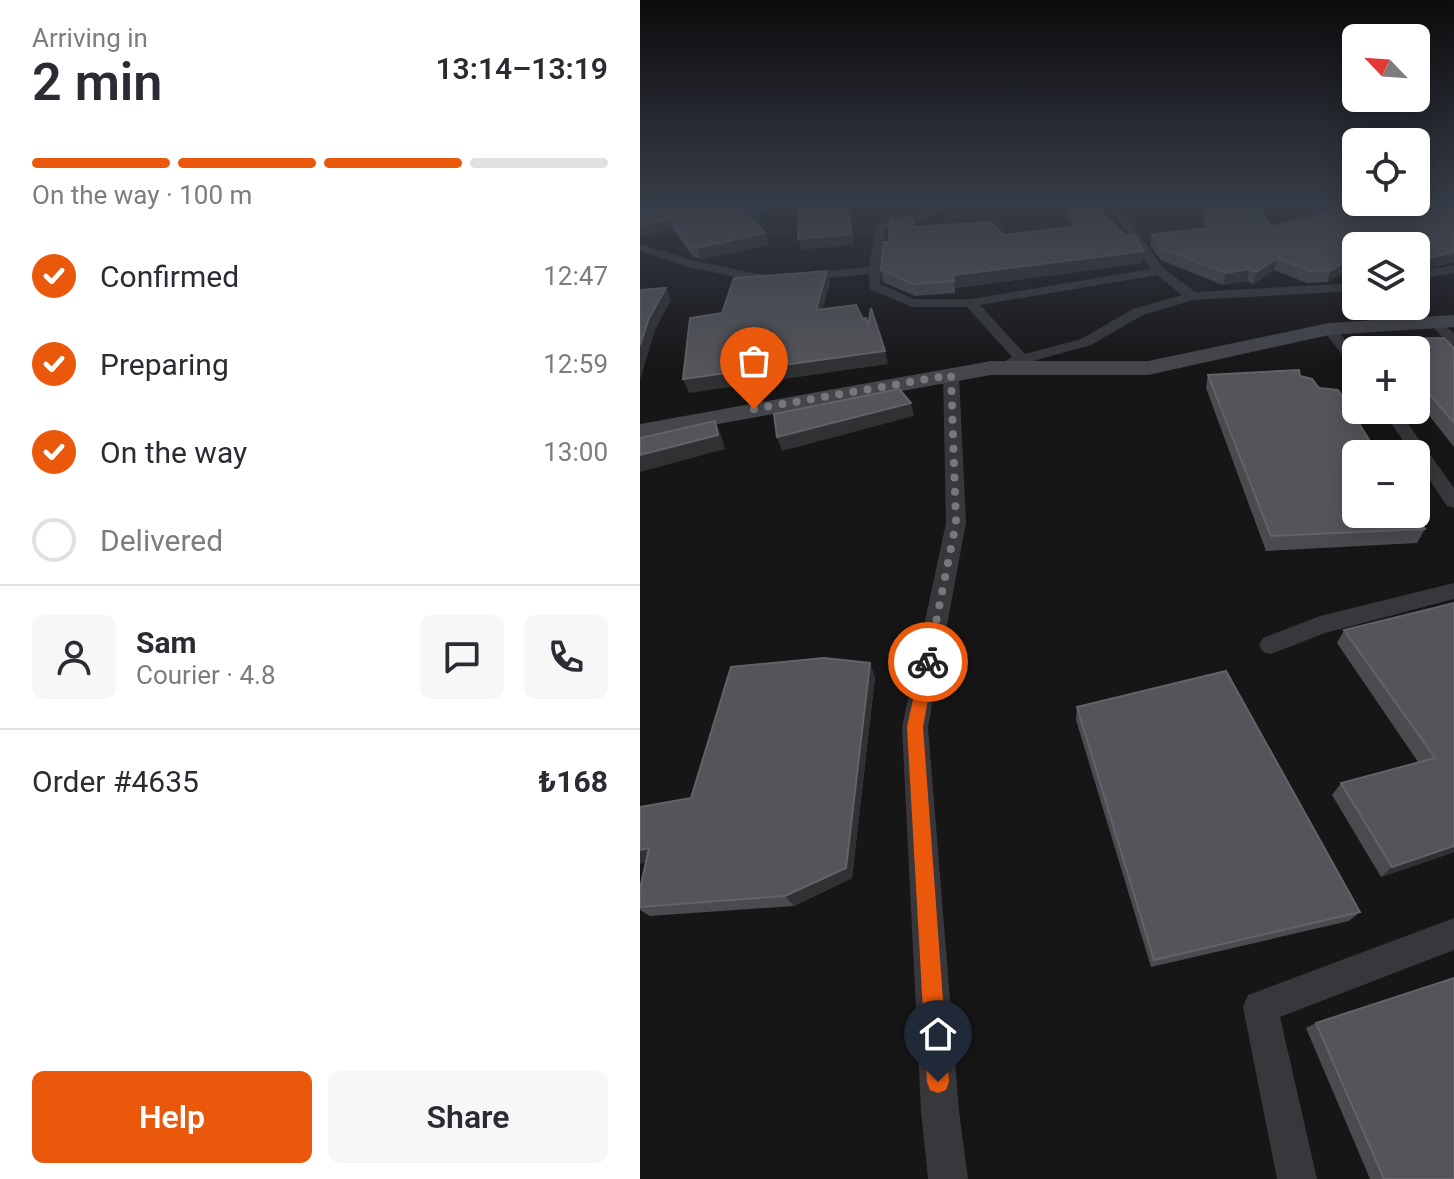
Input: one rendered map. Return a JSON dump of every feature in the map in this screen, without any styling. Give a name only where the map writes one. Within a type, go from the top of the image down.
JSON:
[{"type":"street","points":[[674,258],[769,280],[875,270]]},
{"type":"street","points":[[876,258],[874,286],[912,303],[971,303],[1159,271]]},
{"type":"street","points":[[1150,258],[1159,271],[1192,296]]},
{"type":"street","points":[[1430,273],[1454,269]]},
{"type":"street","points":[[640,431],[991,368],[1086,342],[1138,312],[1192,296],[1342,288]]},
{"type":"street","points":[[971,303],[1022,359]]},
{"type":"street","points":[[991,368],[1148,368],[1329,329],[1445,322],[1454,341]]},
{"type":"street","points":[[1329,329],[1342,345]]},
{"type":"street","points":[[948,1179],[940,1111],[915,727],[956,523],[951,375]]},
{"type":"street","points":[[1400,424],[1454,502]]},
{"type":"street","points":[[1271,645],[1320,625],[1454,591]]},
{"type":"street","points":[[1297,1179],[1260,1007],[1454,934]]},
{"type":"building","points":[[882,258],[1088,258],[953,275],[954,281],[913,284],[881,270]]},
{"type":"building","points":[[1187,258],[1277,258],[1256,272],[1249,269],[1226,273]]},
{"type":"building","points":[[1277,258],[1342,258],[1342,264],[1331,270],[1310,271]]},
{"type":"building","points":[[827,271],[816,310],[856,305],[868,326],[871,308],[885,351],[683,379],[690,318],[722,313],[734,278]]},
{"type":"building","points":[[666,288],[649,318],[640,345],[640,290]]},
{"type":"building","points":[[1430,338],[1444,338],[1454,348],[1454,423],[1430,395]]},
{"type":"building","points":[[1299,370],[1300,376],[1312,379],[1319,388],[1338,390],[1342,396],[1342,424],[1359,424],[1369,440],[1342,440],[1342,528],[1425,529],[1271,536],[1208,375]]},
{"type":"building","points":[[899,389],[911,403],[777,437],[774,414]]},
{"type":"building","points":[[715,421],[718,435],[640,455],[640,438]]},
{"type":"building","points":[[1454,603],[1454,846],[1392,867],[1341,783],[1435,758],[1344,630]]},
{"type":"building","points":[[824,658],[870,663],[846,868],[785,896],[640,907],[640,889],[649,848],[640,850],[640,807],[691,798],[731,667]]},
{"type":"building","points":[[1226,671],[1360,912],[1154,960],[1077,707]]},
{"type":"building","points":[[1454,978],[1454,1179],[1384,1179],[1316,1023]]},
{"type":"way so far","points":[[754,409],[951,375],[956,523],[928,662]]},
{"type":"route","points":[[928,662],[915,727],[938,1082]]}]
